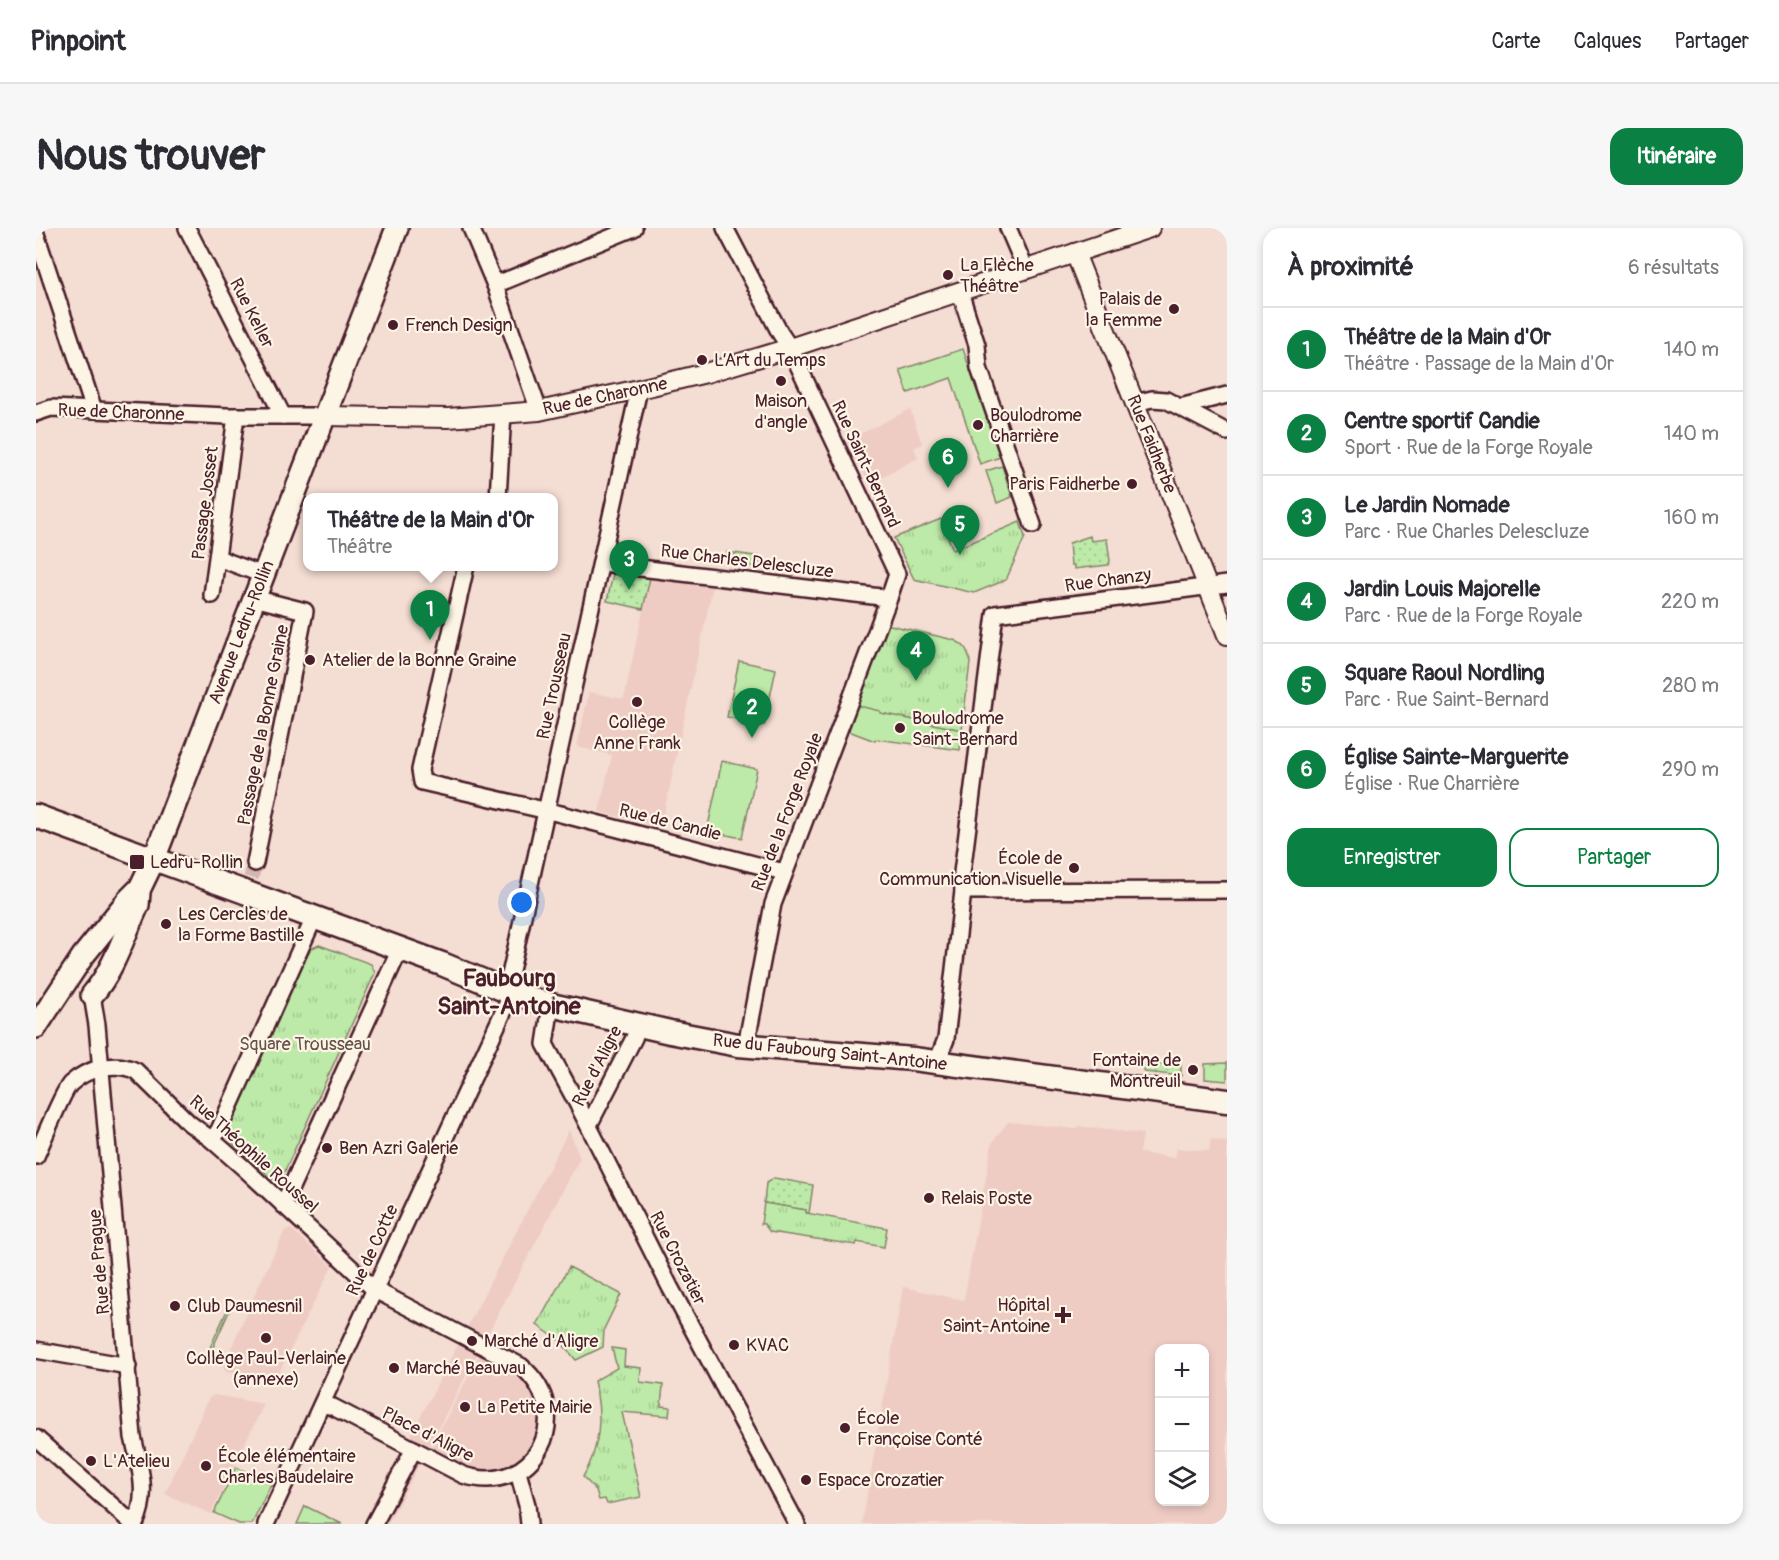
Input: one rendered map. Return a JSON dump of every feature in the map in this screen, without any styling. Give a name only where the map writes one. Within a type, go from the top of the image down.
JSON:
[{"type":"main road","name":"Avenue Ledru-Rollin","points":[[41,1021],[80,960],[140,888],[154,859],[397,228]]},
{"type":"main road","name":"Rue du Faubourg Saint-Antoine","points":[[36,816],[154,859],[249,886],[314,918],[507,991],[551,1005],[670,1032],[746,1046],[937,1062],[1227,1101]]},
{"type":"main road","points":[[109,970],[99,960],[80,960],[84,988],[92,995],[109,970],[138,905],[140,888]]},
{"type":"main road","name":"Avenue Ledru-Rollin","points":[[41,1021],[68,1001],[92,995]]},
{"type":"street","name":"Rue Keller","points":[[187,228],[283,416]]},
{"type":"street","points":[[471,228],[495,285],[539,411]]},
{"type":"street","points":[[495,285],[634,228]]},
{"type":"street","name":"Rue Saint-Bernard","points":[[725,228],[790,348],[897,574],[889,598]]},
{"type":"street","points":[[1008,228],[1026,270]]},
{"type":"street","name":"Rue de Charonne","points":[[36,413],[51,408],[236,416],[448,418],[539,411],[706,374],[1076,253],[1122,232],[1150,228]]},
{"type":"street","points":[[36,234],[94,410]]},
{"type":"street","name":"Rue Faidherbe","points":[[1076,253],[1227,635]]},
{"type":"street","points":[[960,292],[978,345],[979,368],[1033,525]]},
{"type":"street","name":"Rue Trousseau","points":[[507,991],[639,389]]},
{"type":"street","points":[[1180,407],[1227,395]]},
{"type":"street","points":[[1135,403],[1152,399],[1166,400],[1227,432]]},
{"type":"street","points":[[498,493],[503,413]]},
{"type":"street","name":"Passage Josset","points":[[212,595],[236,416]]},
{"type":"street","points":[[218,558],[263,575]]},
{"type":"street","name":"Rue Charles Delescluze","points":[[601,562],[889,598]]},
{"type":"street","name":"Rue de Candie","points":[[465,571],[420,770],[422,782],[547,811],[784,873]]},
{"type":"street","name":"Rue Chanzy","points":[[963,891],[962,873],[995,614],[1227,584]]},
{"type":"street","name":"Passage de la Bonne Graine","points":[[254,598],[305,611],[255,863]]},
{"type":"street","name":"Rue de la Forge Royale","points":[[746,1046],[773,904],[889,598]]},
{"type":"street","points":[[937,1062],[946,1039],[963,891],[1227,890]]},
{"type":"street","points":[[212,1140],[314,918]]},
{"type":"street","points":[[283,1205],[400,949]]},
{"type":"street","name":"Rue de Cotte","points":[[266,1524],[504,1012],[507,1004],[507,991]]},
{"type":"street","name":"Rue de Prague","points":[[92,995],[133,1437],[143,1490],[143,1502],[134,1524]]},
{"type":"street","name":"Rue Crozatier","points":[[551,1005],[545,1044],[589,1125],[676,1298],[797,1524]]},
{"type":"street","name":"Rue d'Aligre","points":[[589,1125],[639,1024]]},
{"type":"street","name":"Rue Théophile Roussel","points":[[100,1068],[117,1065],[136,1071],[189,1123],[212,1140],[375,1290]]},
{"type":"street","points":[[36,1156],[69,1084],[100,1068]]},
{"type":"street","points":[[375,1290],[521,1366],[535,1379],[545,1397],[547,1429],[534,1458],[518,1472],[527,1505],[529,1524]]},
{"type":"street","points":[[36,1350],[128,1366]]},
{"type":"street","name":"Place d'Aligre","points":[[322,1404],[333,1407],[473,1479],[492,1480],[518,1472]]},
{"type":"street","points":[[36,1438],[134,1524]]},
{"type":"street","points":[[374,1524],[414,1449]]},
{"type":"shaded area","points":[[910,409],[922,444],[914,448],[918,458],[869,483],[846,441]]},
{"type":"shaded area","name":"Collège Anne Frank","points":[[650,578],[713,585],[661,827],[599,812],[612,755],[577,747],[589,692],[624,699]]},
{"type":"shaded area","name":"Hôpital Saint-Antoine","points":[[1008,1122],[1076,1129],[1077,1126],[1143,1134],[1140,1153],[1175,1158],[1177,1148],[1209,1151],[1211,1139],[1227,1142],[1227,1524],[862,1524],[903,1287],[964,1300],[992,1143]]},
{"type":"shaded area","name":"Marché d'Aligre","points":[[569,1130],[580,1158],[388,1524],[365,1524]]},
{"type":"shaded area","points":[[291,1229],[332,1266],[275,1381],[226,1372],[223,1367],[248,1309],[285,1230]]},
{"type":"shaded area","name":"Marché d'Aligre","points":[[482,1355],[520,1376],[532,1390],[539,1405],[540,1423],[532,1447],[511,1466],[493,1472],[472,1470],[431,1450],[479,1356]]},
{"type":"shaded area","name":"École élémentaire Charles Baudelaire","points":[[214,1395],[264,1404],[211,1514],[165,1494],[209,1398]]},
{"type":"green space","name":"Boulodrome Charrière","points":[[963,349],[1000,457],[980,464],[951,378],[908,393],[900,370]]},
{"type":"green space","points":[[1002,466],[1012,497],[997,503],[986,471]]},
{"type":"green space","points":[[941,519],[953,550],[1020,522],[1025,537],[1006,580],[974,593],[914,579],[894,538]]},
{"type":"green space","points":[[1090,536],[1091,541],[1107,539],[1110,561],[1108,565],[1074,569],[1074,565],[1071,565],[1069,543]]},
{"type":"green space","points":[[727,552],[761,557],[760,567],[736,565],[737,556],[726,555]]},
{"type":"green space","points":[[613,574],[650,578],[643,609],[607,601]]},
{"type":"green space","points":[[886,624],[954,640],[965,648],[970,662],[962,730],[880,713],[855,705]]},
{"type":"green space","points":[[739,661],[776,669],[764,725],[727,717]]},
{"type":"green space","name":"Boulodrome Saint-Bernard","points":[[855,705],[880,711],[880,713],[962,730],[960,750],[876,739],[875,741],[846,730]]},
{"type":"green space","points":[[722,761],[757,769],[742,838],[707,831]]},
{"type":"green space","name":"Square Trousseau","points":[[319,945],[371,964],[375,973],[282,1177],[272,1179],[230,1141],[228,1131],[310,949]]},
{"type":"green space","points":[[1227,1063],[1227,1081],[1205,1079],[1205,1064]]},
{"type":"green space","points":[[1146,1064],[1181,1064],[1181,1076],[1145,1072],[1142,1067]]},
{"type":"green space","points":[[774,1178],[813,1185],[809,1213],[805,1213],[806,1210],[764,1203],[766,1183]]},
{"type":"green space","points":[[764,1203],[887,1228],[884,1247],[770,1232],[764,1224],[761,1224]]},
{"type":"green space","points":[[569,1267],[621,1294],[604,1329],[603,1347],[576,1360],[560,1341],[537,1325]]},
{"type":"green space","points":[[229,1306],[231,1307],[205,1365],[202,1365]]},
{"type":"green space","points":[[612,1348],[625,1350],[624,1366],[641,1368],[640,1382],[663,1385],[661,1406],[670,1407],[669,1416],[622,1412],[641,1497],[607,1504],[605,1499],[599,1500],[596,1490],[583,1477],[594,1454],[599,1430],[599,1406],[594,1381],[617,1368]]},
{"type":"green space","points":[[236,1467],[271,1484],[252,1524],[239,1524],[214,1513]]},
{"type":"green space","points":[[305,1506],[342,1524],[297,1524]]},
{"type":"tunnel","points":[[251,878],[255,863]]},
{"type":"place","name":"La Flèche Théâtre","points":[[948,275]]},
{"type":"place","name":"Palais de la Femme","points":[[1174,309]]},
{"type":"place","name":"French Design","points":[[393,325]]},
{"type":"place","name":"L’Art du Temps","points":[[702,360]]},
{"type":"place","name":"Maison d'angle","points":[[781,381]]},
{"type":"place","name":"Boulodrome Charrière","points":[[978,425]]},
{"type":"place","name":"Paris Faidherbe","points":[[1132,484]]},
{"type":"place","name":"Église Sainte-Marguerite","points":[[948,488]]},
{"type":"place","name":"Square Raoul Nordling","points":[[960,555]]},
{"type":"place","name":"Le Jardin Nomade","points":[[629,590]]},
{"type":"place","name":"Théâtre de la Main d'Or","points":[[430,640]]},
{"type":"place","name":"Atelier de la Bonne Graine","points":[[310,660]]},
{"type":"place","name":"Jardin Louis Majorelle","points":[[916,681]]},
{"type":"place","name":"Collège Anne Frank","points":[[637,702]]},
{"type":"place","name":"Boulodrome Saint-Bernard","points":[[900,728]]},
{"type":"place","name":"Centre sportif Candie","points":[[752,738]]},
{"type":"place","name":"Ledru-Rollin","points":[[137,862]]},
{"type":"place","name":"École de Communication Visuelle","points":[[1074,868]]},
{"type":"place","name":"Les Cercles de la Forme Bastille","points":[[166,924]]},
{"type":"place","name":"Fontaine de Montreuil","points":[[1193,1070]]},
{"type":"place","name":"Ben Azri Galerie","points":[[327,1148]]},
{"type":"place","name":"Relais Poste","points":[[929,1198]]},
{"type":"place","name":"Club Daumesnil","points":[[175,1306]]},
{"type":"place","name":"Hôpital Saint-Antoine","points":[[1063,1315]]},
{"type":"place","name":"Collège Paul-Verlaine (annexe)","points":[[266,1338]]},
{"type":"place","name":"Marché d'Aligre","points":[[472,1341]]},
{"type":"place","name":"KVAC","points":[[734,1345]]},
{"type":"place","name":"Marché Beauvau","points":[[394,1368]]},
{"type":"place","name":"La Petite Mairie","points":[[465,1407]]},
{"type":"place","name":"École Françoise Conté","points":[[845,1428]]},
{"type":"place","name":"L'Atelieu","points":[[91,1461]]},
{"type":"place","name":"École élémentaire Charles Baudelaire","points":[[206,1466]]},
{"type":"place","name":"Espace Crozatier","points":[[806,1480]]},
{"type":"district","name":"Faubourg Saint-Antoine","points":[[509,992]]}]
